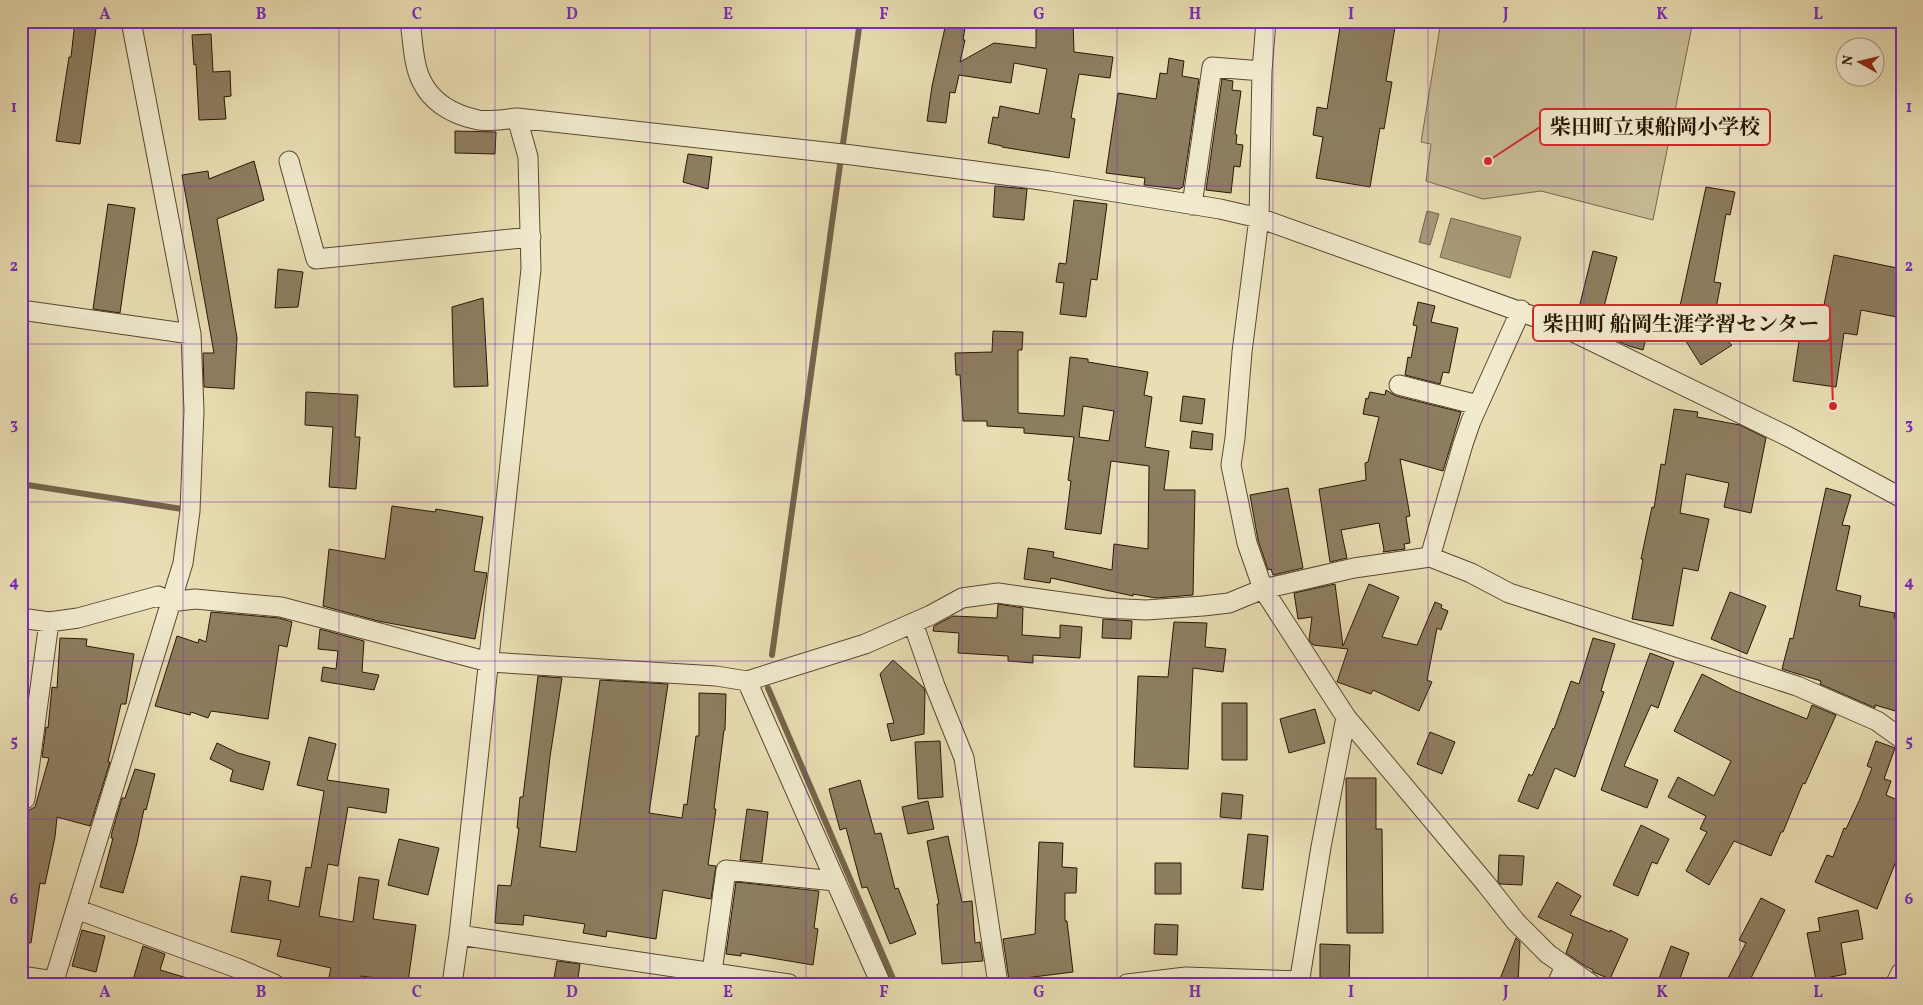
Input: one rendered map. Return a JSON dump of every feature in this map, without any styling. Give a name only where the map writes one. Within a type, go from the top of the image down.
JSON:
[{"type":"street","points":[[21,976],[53,982],[182,563],[190,511],[194,411],[191,334],[131,21]]},
{"type":"street","points":[[410,21],[421,81],[431,97],[441,106],[479,120],[517,118],[844,155],[1048,181],[1259,218],[1521,310],[1563,327],[1789,437],[1902,498]]},
{"type":"street","points":[[1266,21],[1262,71],[1259,218],[1242,352],[1231,465],[1247,543],[1263,589],[1346,717],[1481,877],[1516,922],[1548,954],[1591,984]]},
{"type":"street","points":[[1192,206],[1212,67],[1262,71]]},
{"type":"street","points":[[452,984],[459,935],[531,269],[528,157],[517,118]]},
{"type":"street","points":[[289,161],[316,259],[531,237]]},
{"type":"street","points":[[21,310],[191,334]]},
{"type":"street","points":[[1430,557],[1463,444],[1478,405],[1521,310]]},
{"type":"street","points":[[1399,385],[1478,405]]},
{"type":"street","points":[[21,618],[49,622],[78,618],[158,596],[170,602],[195,599],[281,607],[489,662],[716,676],[747,681],[865,644],[931,615],[962,598],[998,592],[1072,605],[1146,610],[1229,603],[1263,589],[1354,568],[1430,557],[1471,573],[1509,593],[1797,686],[1877,721],[1902,739]]},
{"type":"street","points":[[25,799],[49,622]]},
{"type":"street","points":[[913,623],[935,686],[964,758],[998,984]]},
{"type":"street","points":[[747,681],[881,984]]},
{"type":"street","points":[[1127,984],[1186,977],[1300,982],[1321,847],[1346,717]]},
{"type":"street","points":[[712,972],[726,870],[835,881]]},
{"type":"street","points":[[76,909],[237,968],[274,984]]},
{"type":"street","points":[[459,935],[789,984]]},
{"type":"street","points":[[1557,984],[1565,966]]},
{"type":"street","points":[[1897,984],[1902,974]]},
{"type":"shaded area","points":[[1441,21],[1693,21],[1653,220],[1541,191],[1483,199],[1426,181],[1431,144],[1421,142]]},
{"type":"shaded area","points":[[1427,211],[1439,214],[1430,245],[1419,242]]},
{"type":"shaded area","points":[[1451,218],[1521,237],[1510,278],[1440,257]]},
{"type":"building","points":[[75,21],[97,21],[80,144],[56,141],[69,57],[71,57]]},
{"type":"building","points":[[1036,21],[1073,21],[1074,52],[1113,57],[1110,78],[1079,74],[1071,118],[1075,119],[1069,158],[988,143],[993,117],[998,118],[1000,106],[1039,114],[1047,69],[1014,63],[1011,83],[959,75],[955,93],[950,92],[946,123],[927,121],[932,86],[946,23],[965,28],[963,40],[965,40],[960,62],[994,43],[1036,48]]},
{"type":"building","points":[[1341,21],[1396,21],[1386,81],[1392,82],[1384,129],[1380,128],[1370,187],[1316,178],[1323,137],[1313,135],[1317,107],[1327,109]]},
{"type":"building","points":[[211,34],[213,72],[230,71],[231,96],[224,97],[226,119],[199,120],[196,64],[194,65],[192,35]]},
{"type":"building","points":[[1169,58],[1184,61],[1182,76],[1199,79],[1183,187],[1179,189],[1144,185],[1145,178],[1106,173],[1118,93],[1156,99],[1160,73],[1167,74]]},
{"type":"building","points":[[1222,79],[1233,81],[1232,90],[1241,91],[1235,134],[1237,135],[1236,144],[1243,145],[1240,167],[1234,166],[1231,193],[1206,190]]},
{"type":"building","points":[[455,131],[496,132],[495,154],[455,153]]},
{"type":"building","points":[[688,154],[712,157],[708,189],[683,182]]},
{"type":"building","points":[[254,161],[264,200],[217,219],[237,338],[234,389],[204,387],[203,353],[214,353],[182,175],[208,171],[209,179]]},
{"type":"building","points":[[995,186],[1027,189],[1024,220],[993,217]]},
{"type":"building","points":[[1706,187],[1735,192],[1730,215],[1726,214],[1714,282],[1721,283],[1715,313],[1719,334],[1732,345],[1701,365],[1682,335],[1680,306]]},
{"type":"building","points":[[1074,200],[1107,204],[1097,280],[1091,279],[1086,317],[1060,314],[1064,283],[1056,282],[1059,263],[1066,264]]},
{"type":"building","points":[[108,204],[135,208],[120,313],[93,309]]},
{"type":"building","points":[[1593,251],[1617,257],[1601,318],[1578,312]]},
{"type":"building","points":[[1834,255],[1902,269],[1902,318],[1861,310],[1857,335],[1844,333],[1836,387],[1793,381],[1804,308],[1823,310]]},
{"type":"building","points":[[278,269],[303,272],[298,307],[275,308]]},
{"type":"building","points":[[483,298],[488,386],[454,387],[452,307]]},
{"type":"building","points":[[1418,302],[1435,306],[1431,322],[1458,328],[1449,373],[1443,372],[1440,384],[1405,375],[1408,357],[1411,358],[1417,326],[1413,325]]},
{"type":"building","points":[[1622,315],[1650,323],[1643,350],[1615,340]]},
{"type":"building","points":[[993,331],[1023,332],[1022,350],[1018,350],[1018,413],[1064,416],[1070,357],[1088,359],[1088,362],[1148,372],[1144,395],[1152,397],[1145,447],[1169,451],[1164,490],[1195,490],[1193,595],[1156,598],[1133,594],[1133,596],[1051,578],[1050,583],[1024,579],[1028,548],[1054,552],[1053,557],[1112,570],[1114,544],[1148,549],[1149,466],[1111,461],[1101,534],[1065,529],[1071,481],[1068,480],[1074,437],[1024,433],[1024,428],[987,426],[987,421],[963,421],[960,375],[956,375],[955,353],[992,352]],"holes":[[[1083,406],[1114,411],[1109,441],[1079,437]]]},
{"type":"building","points":[[1386,390],[1396,396],[1461,412],[1443,471],[1400,459],[1410,516],[1406,517],[1410,543],[1404,544],[1405,549],[1383,552],[1379,523],[1341,530],[1347,558],[1330,562],[1319,489],[1366,480],[1365,463],[1368,462],[1379,417],[1363,414],[1366,398],[1368,399],[1370,392],[1385,395]]},
{"type":"building","points":[[306,392],[358,395],[355,437],[360,437],[356,489],[329,487],[333,427],[305,425]]},
{"type":"building","points":[[1183,396],[1205,399],[1202,424],[1180,421]]},
{"type":"building","points":[[1674,409],[1698,412],[1697,417],[1740,425],[1766,438],[1751,513],[1724,507],[1729,483],[1686,474],[1680,513],[1709,519],[1698,571],[1683,568],[1673,626],[1632,619],[1643,559],[1641,559],[1652,507],[1654,508],[1661,464],[1665,465]]},
{"type":"building","points":[[1192,431],[1213,434],[1212,450],[1190,448]]},
{"type":"building","points":[[1288,488],[1303,568],[1273,575],[1271,569],[1268,570],[1258,540],[1250,495]]},
{"type":"building","points":[[1826,488],[1851,495],[1842,525],[1850,526],[1836,590],[1861,596],[1859,606],[1895,613],[1894,618],[1902,619],[1902,713],[1875,705],[1875,708],[1820,684],[1821,681],[1782,669],[1790,638],[1793,639]]},
{"type":"building","points":[[392,506],[435,512],[436,509],[483,517],[474,571],[487,573],[475,639],[378,621],[323,606],[329,549],[385,559]]},
{"type":"building","points":[[1335,584],[1343,646],[1369,584],[1399,597],[1382,637],[1417,645],[1435,602],[1442,605],[1441,608],[1448,611],[1441,630],[1437,628],[1427,680],[1432,682],[1419,711],[1373,690],[1371,694],[1337,682],[1348,649],[1313,645],[1309,640],[1312,617],[1298,619],[1294,593]]},
{"type":"building","points":[[1730,592],[1766,606],[1747,654],[1711,639]]},
{"type":"building","points":[[998,604],[1023,608],[1022,635],[1060,638],[1060,625],[1082,627],[1080,658],[1033,655],[1033,663],[1008,661],[1008,656],[958,653],[959,633],[933,631],[934,626],[953,616],[997,618]]},
{"type":"building","points":[[211,612],[279,618],[292,622],[287,647],[279,645],[268,719],[211,711],[208,718],[191,712],[190,715],[155,706],[177,636],[198,643],[199,639],[206,642]]},
{"type":"building","points":[[1103,619],[1132,621],[1131,639],[1102,638]]},
{"type":"building","points":[[1174,622],[1207,623],[1205,647],[1226,649],[1223,672],[1193,668],[1188,769],[1134,767],[1138,676],[1168,677]]},
{"type":"building","points":[[320,629],[364,641],[362,672],[379,675],[374,690],[321,681],[323,667],[336,669],[338,651],[318,649]]},
{"type":"building","points":[[60,638],[87,639],[86,646],[134,654],[126,704],[121,704],[108,762],[110,762],[90,826],[57,817],[55,837],[45,884],[40,883],[31,943],[21,942],[21,809],[29,810],[35,807],[49,758],[42,757],[46,727],[48,728],[52,687],[57,688]]},
{"type":"building","points":[[1593,638],[1615,644],[1601,691],[1604,692],[1575,777],[1555,768],[1538,809],[1518,801],[1529,774],[1532,776],[1554,729],[1571,681],[1579,684]]},
{"type":"building","points":[[1650,653],[1674,662],[1658,708],[1651,705],[1624,766],[1658,780],[1647,808],[1601,790]]},
{"type":"building","points":[[893,660],[924,688],[924,734],[891,741],[887,724],[894,723],[880,674]]},
{"type":"building","points":[[1702,674],[1733,690],[1807,719],[1812,705],[1836,715],[1805,784],[1803,783],[1771,856],[1734,841],[1709,885],[1686,871],[1707,832],[1700,829],[1706,816],[1668,797],[1678,777],[1714,796],[1731,761],[1674,731]]},
{"type":"building","points":[[538,676],[562,678],[550,757],[540,847],[576,852],[600,680],[668,684],[649,813],[682,818],[684,804],[687,805],[696,736],[699,736],[699,693],[726,694],[725,730],[708,865],[716,866],[711,899],[663,890],[656,939],[607,931],[606,937],[583,933],[585,924],[524,915],[523,925],[495,923],[498,885],[511,886],[519,828],[517,828],[520,797],[523,797]]},
{"type":"building","points":[[1222,703],[1247,703],[1247,760],[1222,760]]},
{"type":"building","points":[[1315,709],[1325,743],[1289,753],[1280,719]]},
{"type":"building","points":[[1430,732],[1455,742],[1442,774],[1417,764]]},
{"type":"building","points":[[309,737],[336,744],[327,780],[389,789],[386,813],[348,807],[338,866],[328,864],[319,916],[353,922],[359,877],[379,880],[373,919],[416,925],[408,982],[361,976],[359,984],[341,984],[328,981],[331,968],[277,956],[281,940],[231,932],[241,876],[271,881],[268,900],[299,907],[306,867],[311,868],[324,791],[297,785]]},
{"type":"building","points":[[940,741],[943,797],[918,799],[915,742]]},
{"type":"building","points":[[1876,741],[1895,748],[1884,779],[1891,781],[1886,795],[1902,802],[1902,846],[1877,909],[1815,882],[1827,855],[1833,857],[1844,828],[1846,829],[1859,801],[1872,768],[1867,766]]},
{"type":"building","points":[[217,743],[238,753],[270,762],[263,790],[230,781],[233,770],[210,759]]},
{"type":"building","points":[[135,769],[155,774],[146,810],[144,809],[123,893],[100,887],[113,838],[111,838],[112,832],[122,798],[125,798]]},
{"type":"building","points":[[1346,778],[1376,778],[1376,829],[1382,829],[1383,933],[1347,933]]},
{"type":"building","points":[[860,780],[875,834],[881,833],[895,889],[898,888],[916,934],[890,944],[867,887],[862,888],[846,828],[840,830],[829,789]]},
{"type":"building","points":[[1222,793],[1243,795],[1241,819],[1220,817]]},
{"type":"building","points":[[928,801],[934,829],[908,834],[902,807]]},
{"type":"building","points":[[747,809],[768,812],[762,862],[740,860]]},
{"type":"building","points":[[1641,825],[1669,839],[1657,864],[1652,862],[1638,896],[1613,885]]},
{"type":"building","points":[[1248,834],[1268,836],[1263,890],[1242,888]]},
{"type":"building","points":[[948,836],[962,902],[972,901],[975,943],[980,942],[983,961],[942,964],[937,904],[939,904],[927,841]]},
{"type":"building","points":[[399,839],[439,848],[428,895],[388,885]]},
{"type":"building","points":[[1039,842],[1063,843],[1062,867],[1077,868],[1076,893],[1065,893],[1065,921],[1067,921],[1073,972],[1009,980],[1003,939],[1035,934]]},
{"type":"building","points":[[1499,855],[1524,856],[1522,885],[1500,884],[1498,881]]},
{"type":"building","points":[[1155,863],[1181,863],[1181,894],[1155,894]]},
{"type":"building","points":[[736,882],[819,891],[814,928],[818,929],[813,965],[741,953],[741,956],[726,954]]},
{"type":"building","points":[[1557,882],[1581,896],[1570,915],[1628,939],[1610,979],[1593,972],[1593,970],[1566,953],[1573,934],[1538,917]]},
{"type":"building","points":[[1761,898],[1785,910],[1748,984],[1725,984],[1746,943],[1739,940]]},
{"type":"building","points":[[1858,910],[1863,939],[1841,943],[1846,974],[1816,980],[1807,933],[1820,931],[1818,918]]},
{"type":"building","points":[[1155,924],[1178,925],[1177,955],[1154,954]]},
{"type":"building","points":[[82,930],[105,936],[96,972],[72,966]]},
{"type":"building","points":[[1516,938],[1520,942],[1518,984],[1498,984]]},
{"type":"building","points":[[1320,944],[1350,945],[1349,984],[1320,984]]},
{"type":"building","points":[[143,946],[165,954],[160,970],[194,980],[193,984],[145,984],[133,980]]},
{"type":"building","points":[[1671,946],[1689,953],[1678,984],[1657,984]]},
{"type":"building","points":[[557,961],[580,964],[577,984],[553,984]]},
{"type":"waterway","points":[[772,655],[860,21]]},
{"type":"waterway","points":[[21,484],[182,509]]},
{"type":"waterway","points":[[768,688],[894,981]]},
{"type":"place","name":"柴田町立東船岡小学校","points":[[1488,161]]},
{"type":"place","name":"柴田町 船岡生涯学習センター","points":[[1833,406]]}]
